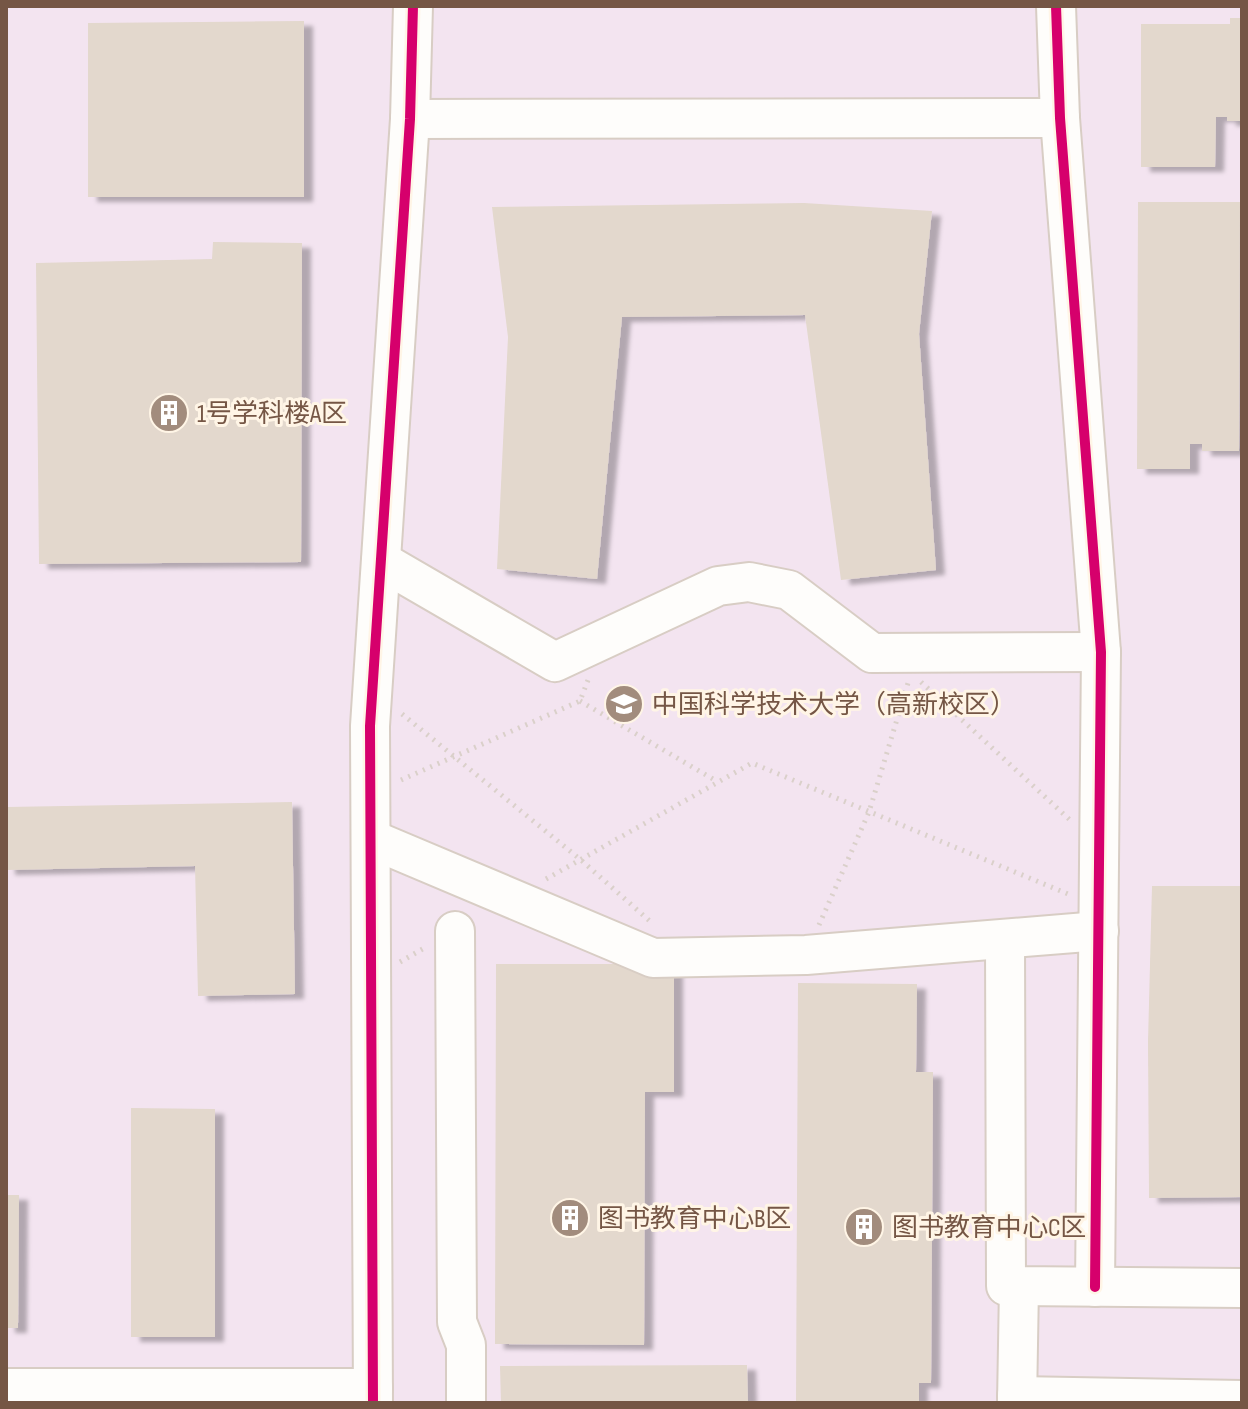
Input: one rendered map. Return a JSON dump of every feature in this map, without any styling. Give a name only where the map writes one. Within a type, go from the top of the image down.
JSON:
[{"type":"street","points":[[6,1388],[373,1396],[373,691],[410,119],[413,6]]},
{"type":"street","points":[[1056,6],[1060,118],[1101,660],[1095,1287]]},
{"type":"street","points":[[410,119],[1060,118]]},
{"type":"street","points":[[381,561],[555,662],[718,586],[749,582],[789,590],[872,653],[1101,660]]},
{"type":"street","points":[[911,673],[1101,660]]},
{"type":"street","points":[[371,839],[653,958],[806,955],[1005,939],[1099,919]]},
{"type":"street","points":[[455,931],[457,1322],[466,1345],[466,1403]]},
{"type":"street","points":[[1005,939],[1017,1400],[1242,1400]]},
{"type":"street","points":[[1012,1286],[1242,1288]]},
{"type":"path","points":[[806,955],[869,812],[911,673],[1100,848]]},
{"type":"path","points":[[373,691],[581,860],[692,957]]},
{"type":"path","points":[[371,793],[580,701],[718,782]]},
{"type":"path","points":[[512,899],[752,763],[869,812],[1099,919]]},
{"type":"path","points":[[371,978],[455,931]]},
{"type":"shaded area","name":"中国科学技术大学（高新校区）","points":[[6,6],[1242,6],[1242,1403],[6,1403]]},
{"type":"building","points":[[1230,18],[1242,18],[1242,121],[1216,117],[1215,167],[1141,167],[1141,24],[1230,24]]},
{"type":"building","points":[[304,21],[304,197],[88,197],[88,23]]},
{"type":"building","points":[[1138,202],[1240,202],[1239,451],[1202,451],[1202,444],[1190,444],[1190,469],[1137,469]]},
{"type":"building","points":[[804,203],[932,211],[919,334],[936,570],[841,580],[805,315],[622,317],[597,579],[497,569],[508,337],[492,207]]},
{"type":"building","name":"1号学科楼A区","points":[[213,242],[302,243],[301,562],[39,564],[36,263],[212,259]]},
{"type":"building","points":[[292,802],[295,994],[198,996],[195,866],[6,870],[6,807]]},
{"type":"building","points":[[1152,886],[1242,886],[1242,1197],[1149,1198],[1148,1042]]},
{"type":"building","name":"图书教育中心B区","points":[[496,964],[674,964],[674,1092],[645,1092],[644,1345],[495,1344]]},
{"type":"building","name":"图书教育中心C区","points":[[798,983],[917,984],[916,1072],[933,1072],[931,1383],[919,1383],[919,1403],[796,1403]]},
{"type":"building","points":[[131,1108],[215,1109],[215,1337],[131,1337]]},
{"type":"building","points":[[6,1195],[19,1195],[18,1328],[6,1328]]},
{"type":"building","points":[[747,1365],[748,1403],[501,1403],[500,1366]]},
{"type":"cycle path","points":[[373,1403],[370,726],[410,119],[413,6]]},
{"type":"cycle path","points":[[1056,6],[1060,118],[1101,652],[1095,1287]]},
{"type":"place","name":"1号学科楼A区","points":[[169,413]]},
{"type":"place","name":"中国科学技术大学（高新校区）","points":[[624,704]]},
{"type":"place","name":"图书教育中心B区","points":[[570,1218]]},
{"type":"place","name":"图书教育中心C区","points":[[864,1227]]}]
